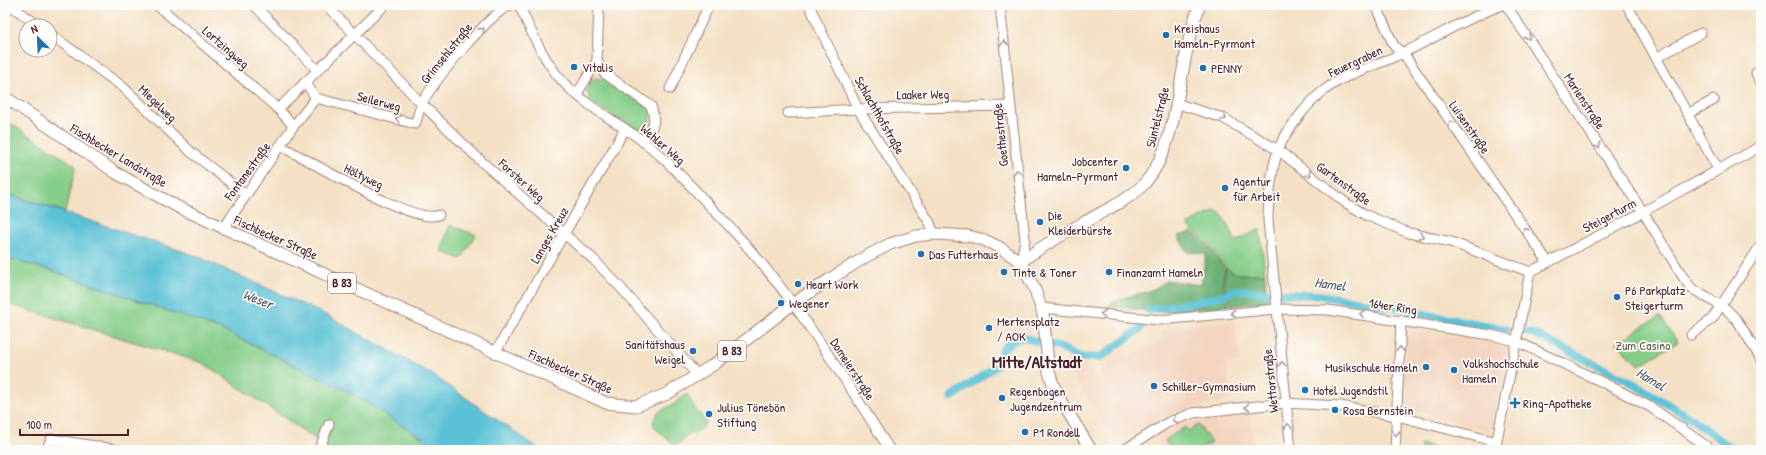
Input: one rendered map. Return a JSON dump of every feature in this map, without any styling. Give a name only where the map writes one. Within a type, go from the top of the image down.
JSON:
[{"type":"main road","name":"Süntelstraße","points":[[1021,262],[1041,248],[1126,198],[1142,186],[1161,158],[1168,138],[1189,38],[1200,5]]},
{"type":"main road","name":"Fischbecker Landstraße","points":[[5,97],[82,152],[116,174],[178,207],[223,228]]},
{"type":"main road","name":"Fischbecker Straße","points":[[223,228],[606,403],[626,406],[645,404],[655,400],[698,376],[794,303],[860,259],[902,239],[934,234]]},
{"type":"main road","name":"B 83","points":[[934,234],[968,236],[984,240],[999,246],[1021,262],[1035,290],[1041,308],[1049,372],[1060,399],[1091,450]]},
{"type":"street","points":[[5,12],[10,5],[28,18]]},
{"type":"street","name":"Lortzingweg","points":[[157,5],[278,109]]},
{"type":"street","points":[[254,5],[316,70]]},
{"type":"street","name":"Forster Weg","points":[[326,5],[422,104],[481,161],[593,259],[621,288],[698,376]]},
{"type":"street","points":[[292,128],[291,123],[278,109],[316,70],[385,5]]},
{"type":"street","name":"Grimsehlstraße","points":[[422,104],[453,61],[491,20],[510,5]]},
{"type":"street","name":"Wehler Weg","points":[[519,5],[531,31],[554,70],[577,94],[625,130],[644,142],[665,161],[741,239],[794,303]]},
{"type":"street","points":[[577,94],[597,61],[599,5]]},
{"type":"street","points":[[670,88],[709,5]]},
{"type":"street","name":"Schlachthofstraße","points":[[809,5],[858,109],[930,223],[934,234]]},
{"type":"street","name":"Goethestraße","points":[[1000,5],[1025,239],[1021,262]]},
{"type":"street","name":"Luisenstraße","points":[[1376,5],[1394,46],[1403,53],[1548,262]]},
{"type":"street","name":"Feuergraben","points":[[1275,305],[1268,203],[1278,150],[1282,140],[1309,104],[1326,89],[1343,79],[1403,53],[1481,13],[1502,5]]},
{"type":"street","name":"Marienstraße","points":[[1506,5],[1510,8],[1691,288],[1721,306],[1737,320],[1761,359]]},
{"type":"street","points":[[1627,5],[1656,58],[1689,113],[1715,164],[1721,168]]},
{"type":"street","points":[[1656,58],[1701,33]]},
{"type":"street","name":"Miegelweg","points":[[58,40],[123,87],[191,152],[245,194]]},
{"type":"street","points":[[597,61],[604,74],[651,106],[654,114],[654,125],[644,142]]},
{"type":"street","points":[[1756,73],[1761,82]]},
{"type":"street","points":[[305,82],[316,98]]},
{"type":"street","name":"Seilerweg","points":[[316,98],[416,124],[422,104]]},
{"type":"street","name":"Fontanestraße","points":[[223,228],[245,194],[292,128],[316,98]]},
{"type":"street","points":[[1689,113],[1714,100]]},
{"type":"street","name":"Gartenstraße","points":[[1175,103],[1223,118],[1278,150],[1346,203],[1366,215],[1409,233],[1451,242],[1530,272]]},
{"type":"street","name":"Laaker Weg","points":[[788,112],[1010,106]]},
{"type":"street","name":"Langes Kreuz","points":[[496,353],[625,130]]},
{"type":"street","name":"Höltyweg","points":[[280,146],[352,185],[411,212],[428,218],[439,215]]},
{"type":"street","name":"Steigerturm","points":[[1530,272],[1761,146]]},
{"type":"street","points":[[1691,335],[1712,319],[1761,245]]},
{"type":"street","points":[[1124,450],[1167,423],[1193,413],[1286,403],[1340,406],[1396,416],[1496,446],[1530,272]]},
{"type":"street","name":"Domeierstraße","points":[[794,303],[890,450]]},
{"type":"street","name":"164er Ring","points":[[1041,308],[1160,320],[1275,305],[1328,310],[1401,320],[1516,341],[1652,408],[1712,450]]},
{"type":"street","name":"Wettorstraße","points":[[1275,305],[1291,450]]},
{"type":"street","points":[[1396,450],[1396,416],[1400,373],[1401,320]]},
{"type":"street","points":[[319,450],[329,424]]},
{"type":"street","points":[[46,450],[51,439],[120,450]]},
{"type":"shaded area","name":"Schiller-Gymnasium","points":[[1235,321],[1240,362],[1227,364],[1231,400],[1209,403],[1164,416],[1117,443],[1064,362],[1070,358],[1076,368],[1086,362],[1094,375],[1126,354],[1129,358],[1150,344],[1152,346],[1165,338],[1161,332],[1169,327],[1184,327]]},
{"type":"shaded area","name":"Volkshochschule Hameln","points":[[1411,329],[1508,345],[1492,428],[1489,431],[1404,407],[1406,332]]},
{"type":"shaded area","name":"Schiller-Gymnasium","points":[[1250,414],[1254,450],[1165,450],[1156,437],[1177,426],[1199,419]]},
{"type":"green space","points":[[595,78],[606,79],[648,108],[651,113],[649,125],[641,130],[632,130],[591,101],[586,91],[591,81]]},
{"type":"green space","points":[[5,120],[76,166],[65,212],[5,193]]},
{"type":"green space","points":[[1214,211],[1221,213],[1236,241],[1260,229],[1265,274],[1237,274],[1226,268],[1207,243],[1187,225]]},
{"type":"green space","points":[[450,225],[476,235],[461,259],[441,251]]},
{"type":"green space","points":[[1192,232],[1206,244],[1225,269],[1222,284],[1230,306],[1169,312],[1106,307],[1123,298],[1151,290],[1166,280],[1201,285],[1206,254],[1187,252],[1178,236]]},
{"type":"green space","points":[[5,258],[50,270],[220,329],[345,390],[442,450],[318,450],[320,442],[203,363],[5,303]]},
{"type":"green space","points":[[1226,268],[1237,274],[1265,274],[1267,301],[1232,306],[1223,284]]},
{"type":"green space","name":"Zum Casino","points":[[1660,316],[1678,342],[1639,365],[1616,343]]},
{"type":"green space","points":[[687,394],[694,407],[707,423],[694,435],[691,432],[676,446],[656,429],[653,423],[658,412],[674,404]]},
{"type":"green space","points":[[1199,425],[1211,443],[1199,450],[1171,450],[1165,440],[1185,427],[1188,431]]},
{"type":"green space","points":[[1421,444],[1444,450],[1421,450]]},
{"type":"green space","points":[[56,446],[84,450],[48,450]]},
{"type":"water","name":"Weser","points":[[5,193],[194,255],[326,315],[433,375],[541,450],[442,450],[345,390],[220,329],[50,270],[5,258]]},
{"type":"waterway","name":"Hamel","points":[[1149,310],[1190,303],[1218,297],[1237,290],[1244,290],[1264,293],[1317,295],[1407,309],[1412,312],[1506,329]]},
{"type":"waterway","name":"Hamel","points":[[952,397],[996,366],[1003,349],[1021,337],[1058,347],[1082,358],[1101,357],[1141,328]]},
{"type":"waterway","name":"Hamel","points":[[1527,332],[1534,334],[1629,381],[1692,419],[1734,450]]},
{"type":"place","name":"Kreishaus Hameln-Pyrmont","points":[[1166,35]]},
{"type":"place","name":"Vitalis","points":[[574,67]]},
{"type":"place","name":"PENNY","points":[[1203,68]]},
{"type":"place","name":"Jobcenter Hameln-Pyrmont","points":[[1126,168]]},
{"type":"place","name":"Agentur für Arbeit","points":[[1225,188]]},
{"type":"place","name":"Die Kleiderbürste","points":[[1040,222]]},
{"type":"place","name":"Das Futterhaus","points":[[921,254]]},
{"type":"place","name":"Tinte & Toner","points":[[1004,272]]},
{"type":"place","name":"Finanzamt Hameln","points":[[1109,272]]},
{"type":"place","name":"Heart Work","points":[[798,284]]},
{"type":"place","name":"P6 Parkplatz Steigerturm","points":[[1617,297]]},
{"type":"place","name":"Wegener","points":[[781,303]]},
{"type":"place","name":"Mertensplatz / AOK","points":[[989,328]]},
{"type":"place","name":"Sanitätshaus Weigel","points":[[693,351]]},
{"type":"place","name":"Musikschule Hameln","points":[[1426,367]]},
{"type":"place","name":"Volkshochschule Hameln","points":[[1454,370]]},
{"type":"place","name":"Schiller-Gymnasium","points":[[1154,386]]},
{"type":"place","name":"Hotel Jugendstil","points":[[1305,390]]},
{"type":"place","name":"Regenbogen Jugendzentrum","points":[[1002,398]]},
{"type":"place","name":"Ring-Apotheke","points":[[1515,403]]},
{"type":"place","name":"Rosa Bernstein","points":[[1335,410]]},
{"type":"place","name":"Julius Tönebön Stiftung","points":[[709,414]]},
{"type":"place","name":"P1 Rondell","points":[[1025,432]]},
{"type":"district","name":"Mitte/Altstadt","points":[[1037,362]]}]
